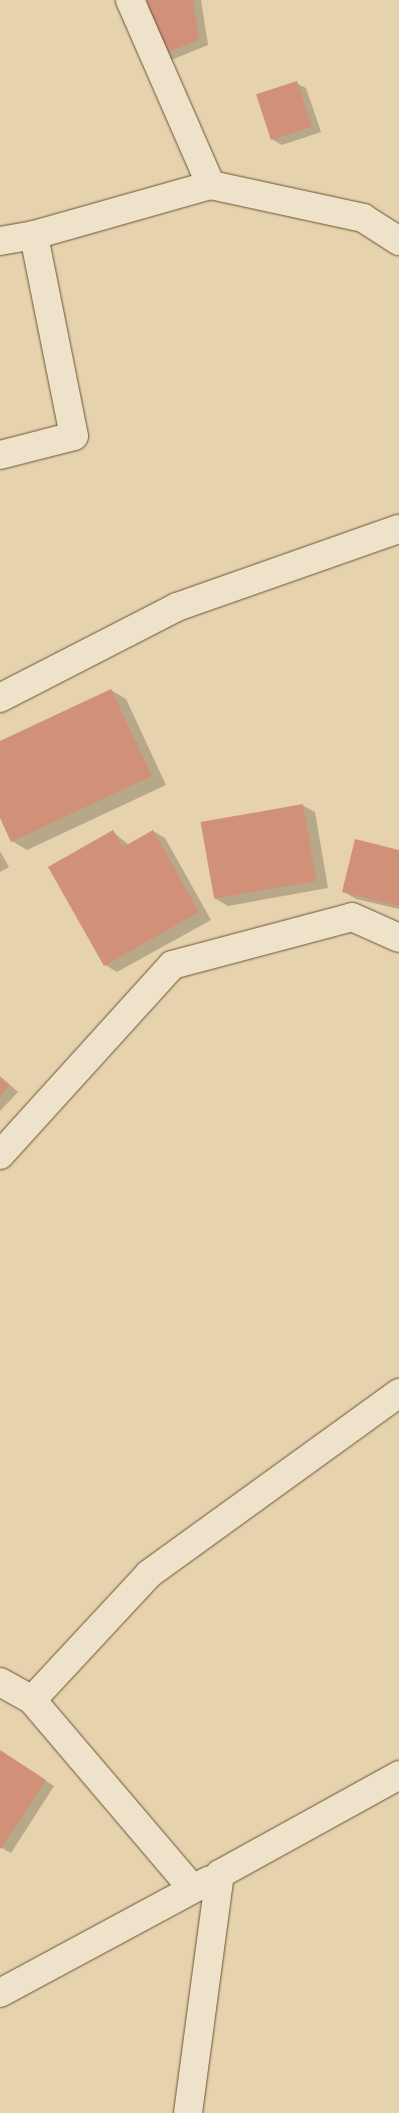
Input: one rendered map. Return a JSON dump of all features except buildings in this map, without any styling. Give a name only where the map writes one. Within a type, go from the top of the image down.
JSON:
[{"type":"street","points":[[130,0],[212,185]]},
{"type":"street","points":[[0,241],[34,235],[212,185],[363,218],[399,241]]},
{"type":"street","points":[[0,455],[74,436],[34,235]]},
{"type":"street","points":[[0,698],[177,608],[399,529]]},
{"type":"street","points":[[0,1155],[172,965],[352,917],[399,938]]},
{"type":"street","points":[[32,1700],[149,1574],[399,1393]]},
{"type":"street","points":[[0,1682],[32,1700],[194,1889]]},
{"type":"street","points":[[0,1993],[194,1889],[399,1775]]},
{"type":"street","points":[[188,2113],[220,1874]]}]
